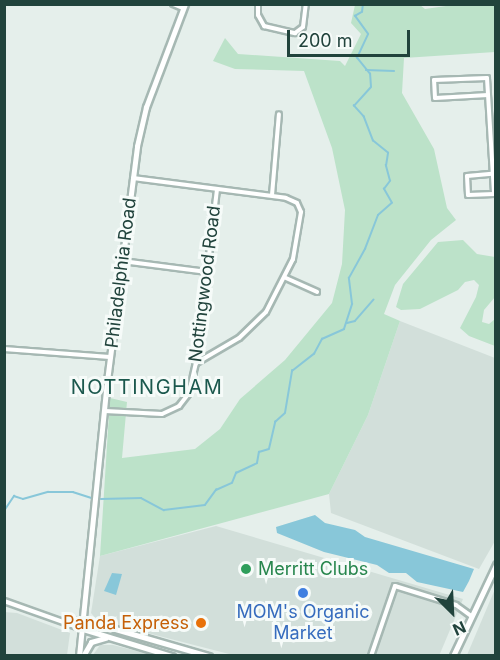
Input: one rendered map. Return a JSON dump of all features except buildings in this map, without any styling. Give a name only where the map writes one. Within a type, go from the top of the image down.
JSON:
[{"type":"main road","name":"Philadelphia Road","points":[[81,656],[110,357],[133,178],[146,107],[184,6]]},
{"type":"main road","points":[[84,620],[209,656]]},
{"type":"main road","points":[[83,629],[172,656]]},
{"type":"main road","points":[[81,656],[95,639],[117,639]]},
{"type":"street","points":[[173,4],[184,6]]},
{"type":"street","points":[[258,4],[258,15],[264,26],[296,33],[303,27],[306,4]]},
{"type":"street","points":[[488,95],[435,98],[434,80],[487,78],[493,128],[494,194],[468,195],[467,176],[492,174]]},
{"type":"street","points":[[272,195],[279,114]]},
{"type":"street","points":[[133,178],[272,195],[290,199],[301,212],[299,243],[286,278],[256,324],[196,363]]},
{"type":"street","name":"Nottingwood Road","points":[[105,411],[156,415],[175,409],[189,393],[196,363],[217,189]]},
{"type":"street","points":[[123,261],[207,272]]},
{"type":"street","points":[[286,278],[317,292]]},
{"type":"street","points":[[4,349],[110,357]]},
{"type":"street","points":[[453,654],[495,565]]},
{"type":"street","points":[[371,656],[395,586],[456,605],[471,616]]},
{"type":"street","points":[[4,601],[83,629]]},
{"type":"street","points":[[65,622],[84,620]]},
{"type":"shaded area","points":[[400,321],[495,358],[495,541],[479,569],[331,513],[329,494],[368,415]]},
{"type":"shaded area","points":[[216,526],[463,599],[439,656],[233,655],[97,620],[91,613],[100,556]]},
{"type":"shaded area","points":[[495,589],[495,655],[467,655]]},
{"type":"shaded area","points":[[4,612],[17,613],[70,633],[67,655],[5,655]]},
{"type":"shaded area","points":[[100,645],[113,645],[153,655],[93,655]]},
{"type":"green space","points":[[355,5],[420,5],[425,9],[453,5],[495,5],[495,52],[404,58],[402,93],[434,149],[447,208],[456,220],[431,240],[395,285],[384,314],[400,321],[368,415],[329,494],[100,556],[110,398],[127,402],[122,458],[195,449],[220,429],[240,399],[285,360],[332,303],[342,264],[345,210],[332,148],[304,71],[235,69],[213,61],[225,38],[238,54],[340,61],[345,66],[361,34],[351,23]]},
{"type":"green space","points":[[463,240],[477,254],[495,257],[495,297],[484,310],[482,322],[489,324],[495,319],[495,346],[469,336],[460,328],[476,297],[479,285],[474,280],[465,282],[458,290],[420,309],[401,310],[396,307],[403,284],[438,242]]},
{"type":"water","points":[[315,515],[325,523],[355,530],[365,537],[474,569],[463,592],[417,582],[406,573],[389,573],[377,565],[324,552],[277,533],[276,527]]},
{"type":"water","points":[[112,573],[122,574],[116,595],[104,591]]},
{"type":"waterway","points":[[101,499],[141,498],[164,510],[205,505],[216,490],[232,483],[236,473],[257,463],[259,452],[269,449],[275,422],[285,413],[292,371],[314,354],[322,339],[344,329],[352,304],[349,278],[365,249],[378,215],[392,203],[384,189],[390,181],[386,166],[388,153],[373,141],[364,117],[354,106],[371,87],[370,74],[357,58],[368,34],[355,16],[362,12],[363,4]]},
{"type":"waterway","points":[[366,70],[394,71]]},
{"type":"waterway","points":[[347,323],[355,321],[373,300]]},
{"type":"waterway","points":[[4,511],[14,496],[23,499],[48,492],[73,492],[92,498]]},
{"type":"place","name":"Merritt Clubs","points":[[246,569]]},
{"type":"place","name":"MOM's Organic Market","points":[[303,593]]},
{"type":"place","name":"Panda Express","points":[[201,623]]},
{"type":"district","name":"NOTTINGHAM","points":[[147,387]]}]
